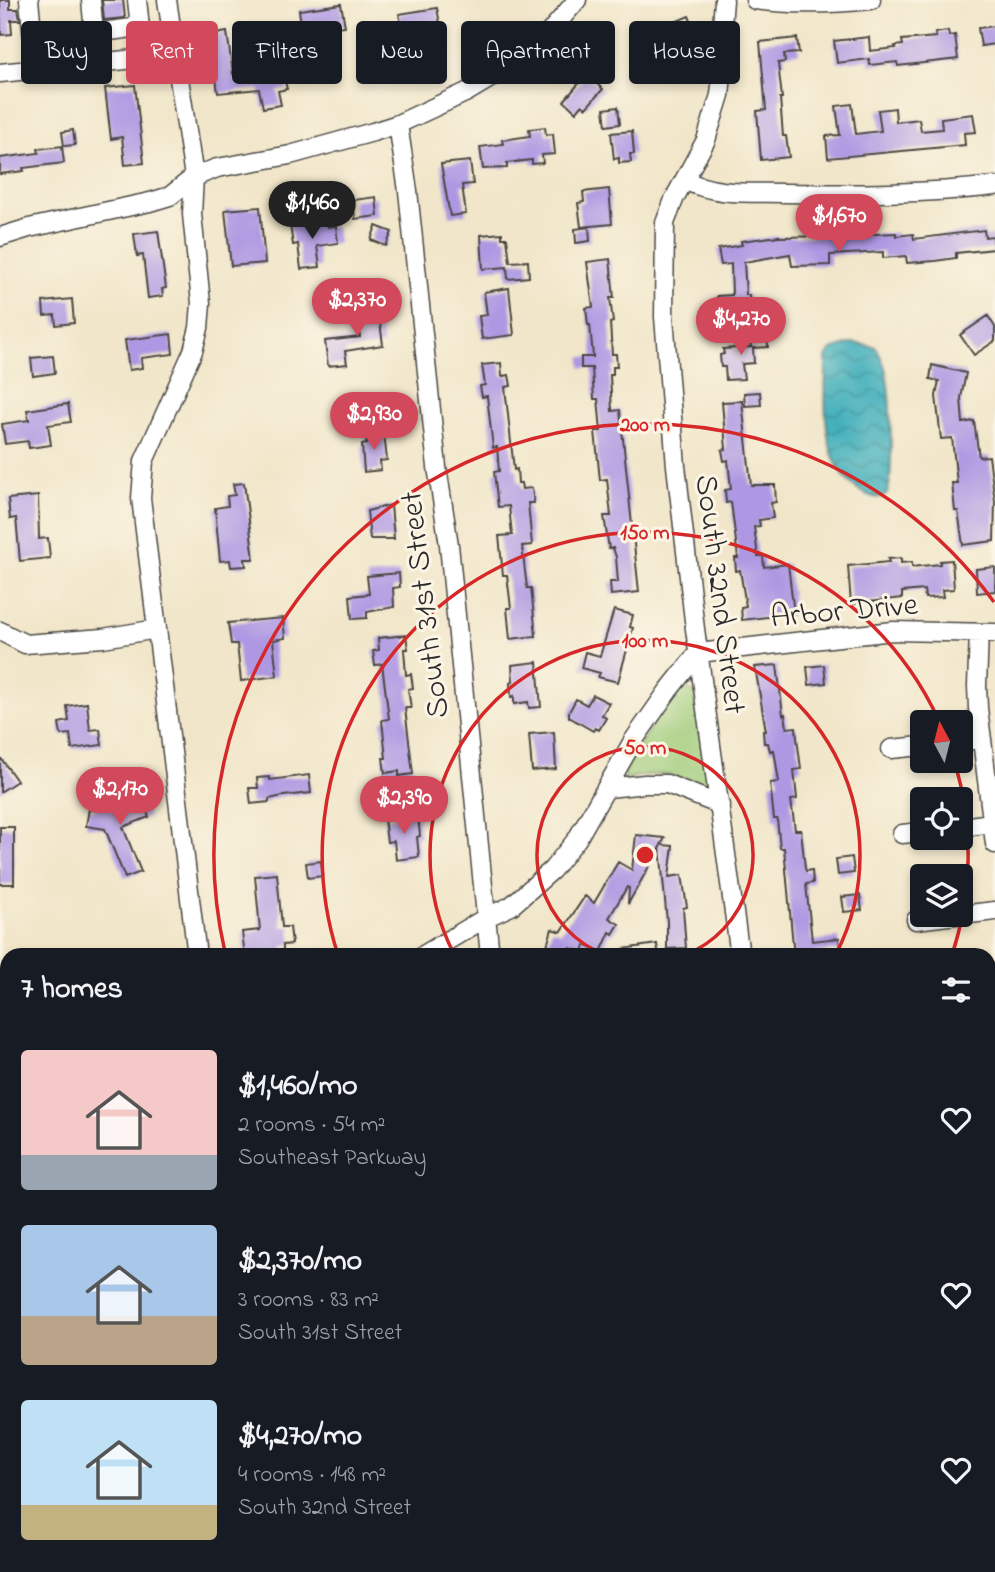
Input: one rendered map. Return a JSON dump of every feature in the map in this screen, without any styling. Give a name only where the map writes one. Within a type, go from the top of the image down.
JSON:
[{"type":"street","points":[[29,0],[31,21]]},
{"type":"street","points":[[91,0],[94,33],[126,29]]},
{"type":"street","points":[[137,0],[139,21]]},
{"type":"street","points":[[167,0],[170,21]]},
{"type":"street","points":[[0,237],[170,196],[194,177],[217,168],[290,155],[398,124],[467,92],[524,58],[549,34],[577,0]]},
{"type":"street","name":"South 32nd Street","points":[[724,0],[722,26],[725,44],[720,95],[706,140],[665,223],[664,317],[676,466],[698,653],[739,948]]},
{"type":"street","points":[[755,0],[782,4],[870,0]]},
{"type":"street","points":[[0,73],[21,71]]},
{"type":"street","points":[[179,84],[194,177],[192,214],[200,281],[199,328],[186,369],[154,433],[144,461],[141,498],[196,948]]},
{"type":"street","name":"South 31st Street","points":[[398,124],[408,191],[437,467],[449,545],[489,948]]},
{"type":"street","points":[[685,180],[698,188],[716,191],[852,194],[995,186]]},
{"type":"street","points":[[0,631],[26,644],[103,638],[157,629]]},
{"type":"street","name":"Arbor Drive","points":[[698,653],[893,631],[987,633]]},
{"type":"street","points":[[987,633],[977,686],[982,739],[991,780],[995,844]]},
{"type":"street","points":[[435,948],[511,906],[552,870],[577,839],[633,741],[698,653]]},
{"type":"street","points":[[973,740],[982,739]]},
{"type":"street","points":[[891,749],[910,747]]},
{"type":"street","points":[[608,788],[667,784],[720,805]]},
{"type":"street","points":[[973,825],[992,823]]},
{"type":"street","points":[[902,834],[910,833]]},
{"type":"street","points":[[973,913],[995,911]]},
{"type":"green space","points":[[684,689],[696,693],[710,780],[705,787],[700,787],[667,775],[626,779],[624,771],[651,726],[667,703]]},
{"type":"water","points":[[853,343],[876,347],[888,381],[891,456],[889,488],[886,495],[876,498],[850,483],[839,469],[828,434],[826,357],[831,350]]},
{"type":"building","points":[[0,0],[10,0],[10,9],[18,9],[20,20],[11,20],[12,34],[1,35]]},
{"type":"building","points":[[102,0],[123,0],[125,18],[104,20]]},
{"type":"building","points":[[341,4],[345,26],[342,26],[342,21],[301,21],[299,10]]},
{"type":"building","points":[[437,8],[439,21],[400,21],[399,14]]},
{"type":"building","points":[[689,16],[691,21],[677,21]]},
{"type":"building","points":[[995,26],[995,44],[981,46],[978,28]]},
{"type":"building","points":[[948,31],[949,36],[955,35],[958,59],[898,66],[897,62],[870,65],[869,59],[837,63],[834,41],[869,37],[870,51],[896,48],[895,46],[903,45],[902,40],[936,37],[935,33]]},
{"type":"building","points":[[227,32],[232,84],[286,84],[287,89],[278,91],[281,105],[263,108],[259,89],[218,93],[218,34]]},
{"type":"building","points":[[797,38],[799,53],[784,54],[785,62],[778,63],[783,136],[786,136],[789,157],[761,160],[757,111],[766,110],[760,42]]},
{"type":"building","points":[[578,84],[597,84],[603,89],[586,108],[582,105],[576,112],[564,101]]},
{"type":"building","points":[[135,85],[144,163],[125,165],[122,137],[111,139],[105,88]]},
{"type":"building","points":[[852,104],[856,134],[881,131],[878,110],[895,108],[896,122],[919,119],[921,131],[942,129],[941,118],[973,114],[976,132],[964,133],[965,145],[828,158],[826,136],[840,135],[836,106]]},
{"type":"building","points":[[618,107],[620,124],[606,126],[604,109]]},
{"type":"building","points":[[545,127],[546,135],[553,134],[555,154],[542,155],[543,163],[532,164],[532,160],[507,163],[507,168],[483,169],[480,147],[503,144],[502,140],[530,136],[529,129]]},
{"type":"building","points":[[73,130],[75,145],[64,146],[62,132]]},
{"type":"building","points":[[632,131],[634,154],[630,154],[631,162],[619,163],[619,158],[614,159],[611,133]]},
{"type":"building","points":[[62,146],[64,163],[0,174],[0,158],[39,153],[38,149]]},
{"type":"building","points":[[470,161],[473,184],[462,185],[466,214],[450,216],[441,164]]},
{"type":"building","points":[[609,189],[612,224],[581,227],[578,203],[584,202],[583,192]]},
{"type":"building","points":[[376,197],[378,216],[355,219],[353,200]]},
{"type":"building","points":[[260,207],[265,263],[231,266],[225,210]]},
{"type":"building","points":[[327,220],[328,227],[336,226],[338,243],[317,246],[320,267],[301,269],[298,244],[293,245],[290,225]]},
{"type":"building","points":[[376,226],[392,232],[386,246],[371,240]]},
{"type":"building","points":[[589,227],[590,241],[576,243],[575,229]]},
{"type":"building","points":[[984,230],[985,237],[993,236],[994,249],[956,253],[956,258],[935,261],[907,263],[906,256],[883,258],[883,252],[830,255],[830,265],[792,266],[790,254],[744,262],[750,312],[718,313],[717,296],[732,295],[731,264],[721,265],[718,249],[742,245],[741,241],[779,236],[896,233],[896,236],[913,234],[914,239]]},
{"type":"building","points":[[158,231],[166,288],[162,289],[163,296],[148,298],[143,255],[137,256],[134,234]]},
{"type":"building","points":[[502,233],[502,238],[507,238],[510,262],[528,261],[529,277],[508,279],[507,267],[483,269],[481,235]]},
{"type":"building","points":[[610,259],[614,298],[610,298],[613,322],[610,323],[612,354],[616,354],[617,367],[613,367],[613,375],[610,375],[612,411],[620,410],[639,592],[611,595],[610,582],[618,582],[616,557],[613,548],[609,549],[604,516],[611,516],[607,479],[600,480],[595,431],[601,431],[598,399],[594,399],[592,368],[581,368],[581,357],[593,357],[586,308],[593,307],[587,262]]},
{"type":"building","points":[[509,288],[514,335],[482,339],[479,316],[487,315],[484,292]]},
{"type":"building","points":[[72,299],[74,323],[56,325],[55,315],[44,316],[43,302]]},
{"type":"building","points":[[378,307],[383,345],[345,351],[347,364],[328,366],[325,341],[360,337],[357,310]]},
{"type":"building","points":[[988,316],[995,327],[995,341],[974,355],[960,335]]},
{"type":"building","points":[[171,334],[173,354],[141,358],[142,368],[129,370],[125,340]]},
{"type":"building","points":[[767,334],[768,347],[753,348],[754,363],[742,364],[744,379],[726,380],[725,367],[721,367],[720,355],[724,354],[723,349],[751,347],[750,335]]},
{"type":"building","points":[[53,356],[55,373],[33,376],[31,358]]},
{"type":"building","points":[[501,363],[502,376],[509,375],[511,386],[505,387],[514,470],[517,469],[518,483],[521,483],[522,489],[532,488],[534,503],[528,503],[532,545],[522,546],[527,588],[531,588],[536,636],[510,639],[507,608],[511,608],[507,575],[503,575],[499,536],[512,535],[509,506],[498,507],[494,472],[499,471],[497,447],[493,448],[487,396],[482,397],[480,386],[485,385],[482,365]]},
{"type":"building","points":[[932,365],[966,373],[961,398],[963,423],[974,421],[979,457],[989,456],[995,501],[994,541],[963,545],[952,483],[957,483],[952,438],[941,439],[936,396],[939,381],[930,379]]},
{"type":"building","points":[[760,392],[761,405],[745,406],[744,393]]},
{"type":"building","points":[[742,401],[751,485],[775,485],[776,502],[771,503],[773,518],[759,520],[760,526],[754,527],[758,556],[763,556],[764,567],[788,564],[794,614],[742,620],[741,607],[746,606],[740,570],[736,571],[735,558],[738,558],[731,502],[726,503],[725,490],[731,489],[728,460],[724,461],[722,450],[726,449],[722,402]]},
{"type":"building","points":[[68,404],[71,422],[48,425],[51,445],[29,448],[28,441],[5,444],[2,424],[29,420],[27,410]]},
{"type":"building","points":[[384,433],[387,460],[380,461],[381,470],[364,472],[362,445],[367,444],[366,435]]},
{"type":"building","points":[[244,483],[254,559],[245,559],[246,566],[231,567],[230,560],[220,561],[215,508],[228,506],[227,496],[235,495],[233,484]]},
{"type":"building","points":[[38,496],[39,539],[48,538],[50,558],[20,561],[16,518],[10,519],[8,499]]},
{"type":"building","points":[[391,505],[394,539],[370,539],[367,511]]},
{"type":"building","points":[[901,558],[901,563],[912,562],[912,567],[952,560],[954,589],[942,590],[943,597],[925,598],[924,590],[902,592],[902,598],[851,604],[848,566],[889,562],[888,559]]},
{"type":"building","points":[[995,567],[995,591],[977,593],[976,569]]},
{"type":"building","points":[[399,573],[400,587],[393,588],[394,607],[367,612],[367,618],[352,619],[350,596],[369,594],[367,576]]},
{"type":"building","points":[[614,610],[633,615],[630,627],[633,628],[618,682],[598,677],[600,673],[581,668],[585,652],[600,656]]},
{"type":"building","points":[[283,618],[285,638],[273,640],[277,676],[241,681],[237,644],[231,644],[228,623]]},
{"type":"building","points":[[406,635],[406,675],[411,674],[413,688],[408,689],[411,708],[405,708],[413,774],[399,776],[399,771],[385,773],[382,720],[389,719],[382,664],[375,665],[373,651],[379,650],[378,638]]},
{"type":"building","points":[[537,662],[541,707],[529,708],[528,702],[514,704],[510,683],[513,682],[512,665]]},
{"type":"building","points":[[777,665],[783,715],[785,714],[787,728],[796,727],[801,769],[794,770],[797,799],[791,800],[795,830],[801,830],[805,868],[806,871],[812,870],[813,883],[806,884],[812,941],[839,938],[840,948],[793,948],[784,848],[780,848],[770,783],[779,782],[774,750],[770,751],[768,743],[764,743],[763,731],[766,731],[755,667]]},
{"type":"building","points":[[824,665],[826,683],[809,685],[807,667]]},
{"type":"building","points":[[593,695],[609,703],[602,715],[606,718],[599,730],[595,728],[593,731],[569,717],[569,712],[576,699],[587,705]]},
{"type":"building","points":[[87,703],[90,730],[100,729],[102,745],[72,749],[70,734],[61,735],[59,723],[69,721],[67,706]]},
{"type":"building","points":[[554,732],[556,769],[532,771],[529,734]]},
{"type":"building","points":[[0,757],[17,781],[0,792]]},
{"type":"building","points":[[309,775],[311,793],[251,804],[249,788],[258,788],[257,778],[269,777],[270,780]]},
{"type":"building","points":[[139,792],[149,817],[123,827],[141,872],[125,878],[105,829],[86,826],[89,809],[96,810],[97,803],[114,796],[116,802]]},
{"type":"building","points":[[418,815],[419,857],[396,860],[394,841],[387,842],[384,819]]},
{"type":"building","points":[[0,827],[14,827],[14,884],[0,884]]},
{"type":"building","points":[[636,835],[665,838],[661,845],[673,846],[669,877],[682,875],[687,907],[683,908],[686,948],[667,948],[660,847],[628,904],[627,887],[609,918],[619,924],[613,934],[610,932],[603,948],[585,945],[584,948],[546,948],[552,929],[561,932],[585,896],[594,903],[618,862],[632,870]]},
{"type":"building","points":[[852,857],[854,873],[838,875],[836,859]]},
{"type":"building","points":[[321,861],[323,876],[308,878],[306,863]]},
{"type":"building","points":[[277,874],[282,927],[290,927],[292,944],[283,945],[283,948],[244,948],[242,932],[260,930],[255,876]]},
{"type":"building","points":[[860,895],[862,910],[844,912],[842,897]]},
{"type":"building","points":[[657,944],[658,948],[630,948]]}]
